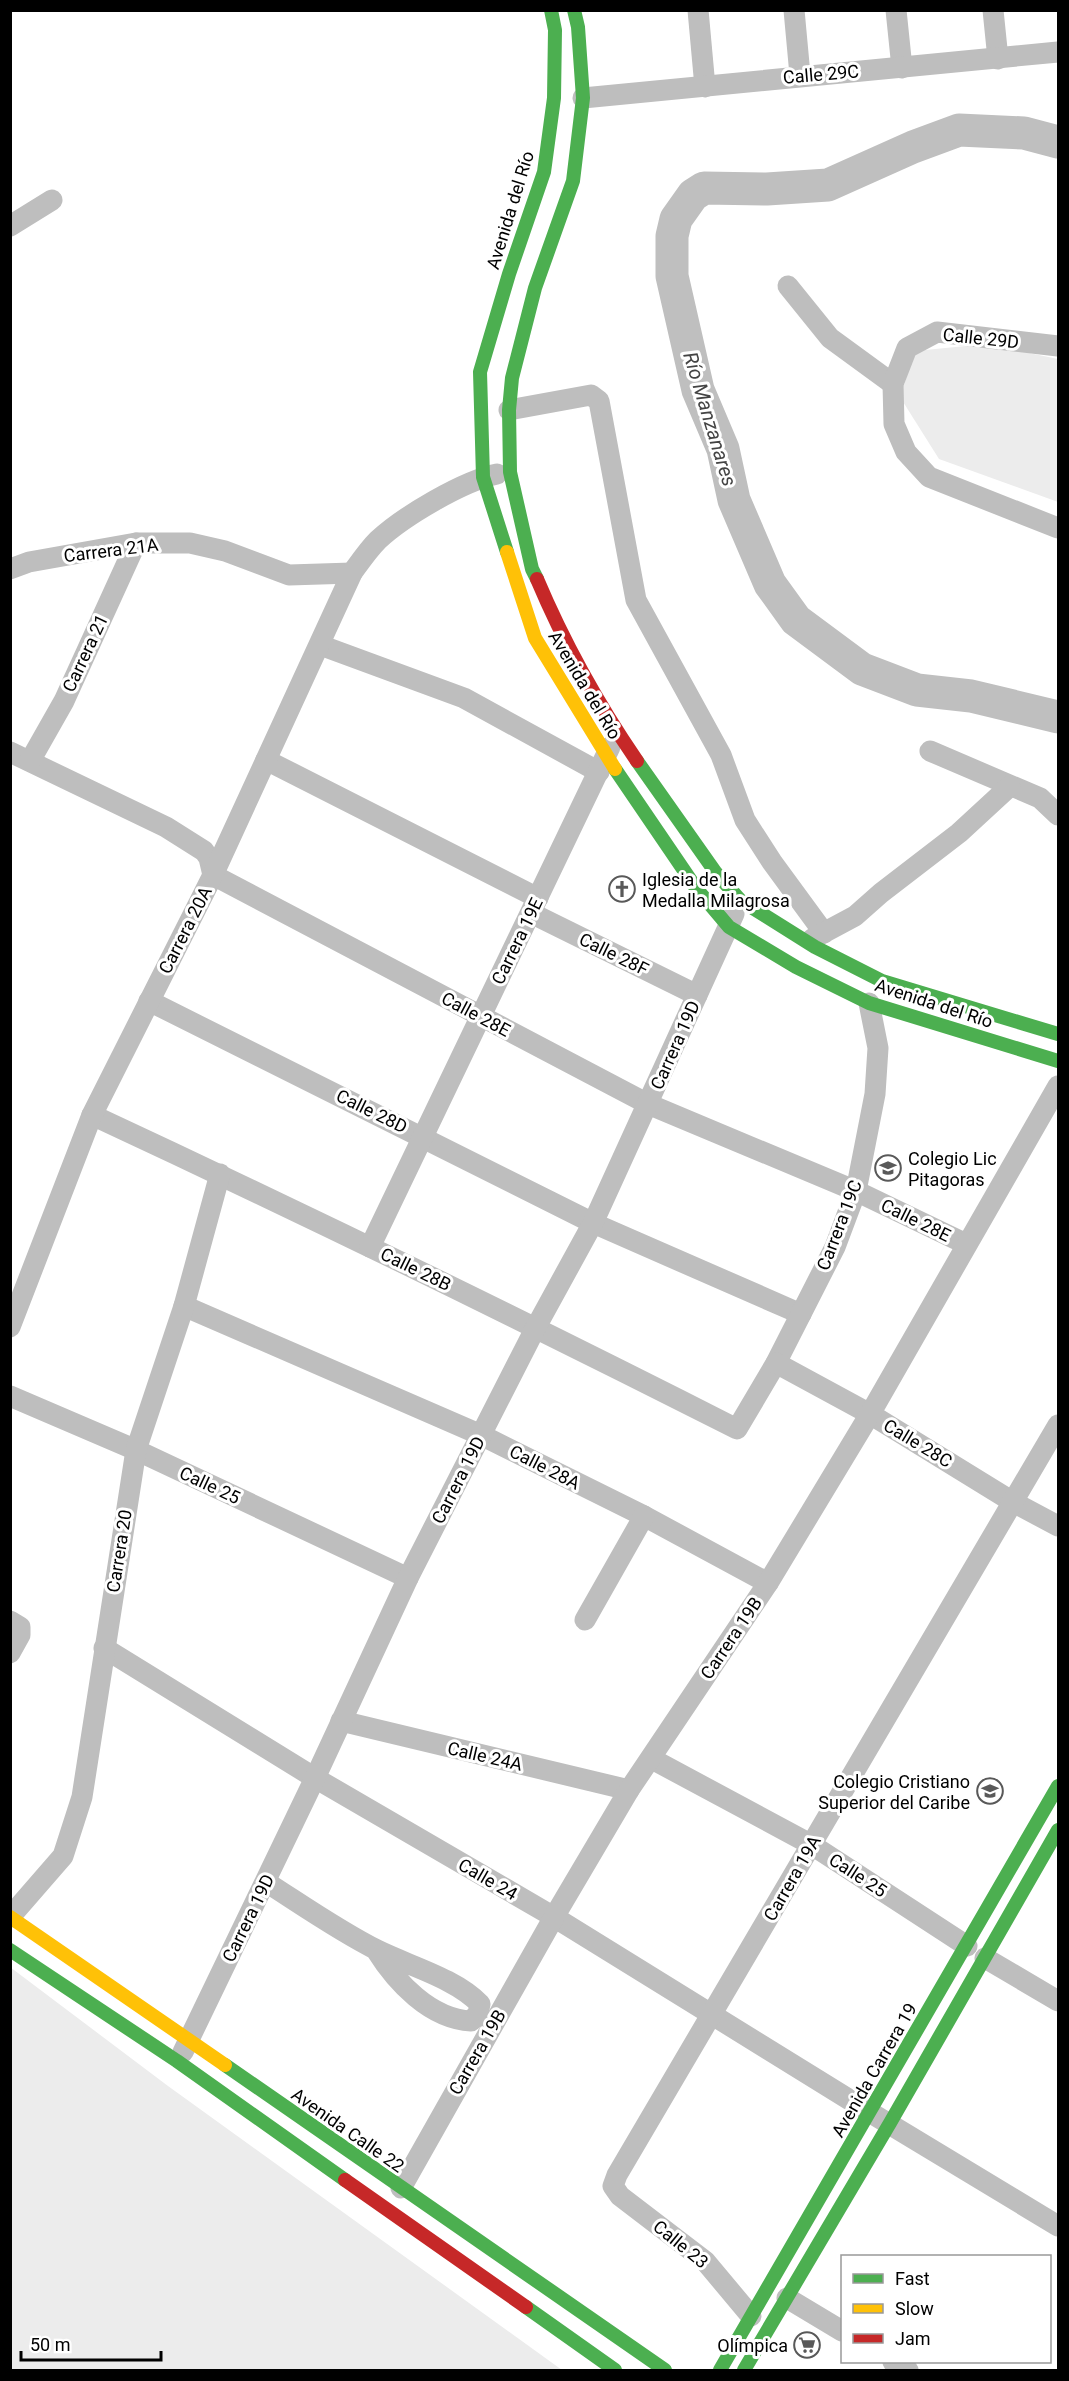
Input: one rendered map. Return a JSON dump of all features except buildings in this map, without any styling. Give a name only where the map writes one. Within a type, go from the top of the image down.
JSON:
[{"type":"main road","name":"Avenida del Río","points":[[551,10],[555,30],[555,98],[544,172],[509,274],[480,372],[483,477],[535,638],[602,764],[696,888],[729,927],[796,967],[869,1003],[1059,1061]]},
{"type":"main road","name":"Avenida del Río","points":[[574,10],[578,27],[583,98],[573,181],[534,288],[512,378],[509,410],[510,472],[532,569],[557,627],[617,732],[716,873],[740,900],[815,937],[882,981],[1059,1034]]},
{"type":"main road","name":"Avenida Carrera 19","points":[[720,2370],[1059,1786]]},
{"type":"main road","points":[[744,2370],[1059,1830]]},
{"type":"main road","name":"Avenida Calle 22","points":[[10,1917],[665,2370]]},
{"type":"main road","points":[[10,1950],[177,2061],[615,2370]]},
{"type":"street","points":[[698,10],[705,87]]},
{"type":"street","points":[[794,10],[800,75]]},
{"type":"street","points":[[896,10],[902,68]]},
{"type":"street","points":[[993,10],[998,59]]},
{"type":"street","name":"Calle 29C","points":[[583,98],[705,87],[800,75],[902,68],[1059,52]]},
{"type":"street","points":[[10,226],[52,200]]},
{"type":"street","points":[[788,286],[830,338],[893,384]]},
{"type":"street","name":"Calle 29D","points":[[1059,346],[937,332],[907,348],[893,384],[894,424],[906,452],[929,477],[1059,528]]},
{"type":"street","points":[[509,410],[591,395],[599,401],[636,600],[722,755],[745,820],[815,937],[855,916],[959,833],[1010,786]]},
{"type":"street","name":"Carrera 20A","points":[[10,1327],[92,1116],[213,875],[352,573],[377,541],[414,512],[483,477],[510,472]]},
{"type":"street","name":"Carrera 21A","points":[[10,569],[29,562],[136,543],[190,543],[225,551],[289,575],[352,573]]},
{"type":"street","name":"Carrera 21","points":[[30,761],[63,700],[136,543]]},
{"type":"street","points":[[320,645],[464,698],[602,764]]},
{"type":"street","name":"Carrera 19E","points":[[370,1246],[617,732]]},
{"type":"street","points":[[930,751],[1040,798],[1059,815]]},
{"type":"street","points":[[10,752],[166,827],[204,851],[209,858],[213,875]]},
{"type":"street","name":"Calle 28F","points":[[267,760],[697,995]]},
{"type":"street","name":"Calle 28E","points":[[213,875],[648,1104],[856,1191],[966,1244]]},
{"type":"street","name":"Carrera 19D","points":[[177,2061],[189,2042],[266,1882],[408,1578],[536,1327],[593,1223],[740,900]]},
{"type":"street","name":"Calle 28D","points":[[149,1001],[593,1223],[801,1314]]},
{"type":"street","name":"Carrera 19C","points":[[737,1430],[776,1363],[835,1246],[856,1191],[875,1094],[878,1048],[869,1003]]},
{"type":"street","name":"Carrera 19B","points":[[401,2188],[554,1917],[629,1790],[652,1759],[768,1583],[870,1414],[1059,1086]]},
{"type":"street","name":"Calle 28B","points":[[92,1116],[370,1246],[536,1327],[737,1430]]},
{"type":"street","name":"Carrera 20","points":[[10,1917],[63,1856],[82,1797],[136,1450],[184,1305],[220,1174]]},
{"type":"street","name":"Calle 28A","points":[[184,1305],[481,1435],[644,1516],[768,1583]]},
{"type":"street","name":"Calle 28C","points":[[776,1363],[870,1414],[1013,1502],[1059,1526]]},
{"type":"street","name":"Calle 25","points":[[10,1396],[136,1450],[408,1578]]},
{"type":"street","name":"Carrera 19A","points":[[616,2175],[1059,1425]]},
{"type":"street","points":[[585,1620],[644,1516]]},
{"type":"street","points":[[10,1621],[20,1627],[20,1635],[10,1653]]},
{"type":"street","name":"Calle 24","points":[[104,1648],[315,1778],[554,1917],[871,2113],[890,2122],[954,2164],[1059,2226]]},
{"type":"street","name":"Calle 24A","points":[[341,1721],[629,1790]]},
{"type":"street","name":"Calle 25","points":[[652,1759],[812,1845],[967,1946]]},
{"type":"street","points":[[266,1882],[376,1950]]},
{"type":"street","points":[[985,1958],[1059,2001]]},
{"type":"street","name":"Calle 23","points":[[616,2175],[613,2186],[620,2196],[705,2261],[751,2316]]},
{"type":"street","points":[[787,2298],[841,2330]]},
{"type":"shaded area","points":[[986,344],[1058,359],[1058,502],[939,459],[900,397],[915,351]]},
{"type":"shaded area","points":[[10,1967],[168,2086],[562,2370],[11,2370]]},
{"type":"waterway","name":"Río Manzanares","points":[[1058,142],[1024,133],[959,130],[913,147],[828,185],[767,189],[704,188],[693,195],[676,219],[672,236],[672,276],[698,390],[723,449],[734,500],[770,584],[796,620],[862,669],[917,690],[971,696],[1058,717]]},
{"type":"traffic: fast","points":[[507,552],[483,477],[480,372],[509,274],[544,172],[554,98],[555,30],[551,10]]},
{"type":"traffic: fast","points":[[537,579],[532,569],[510,472],[509,410],[512,378],[535,288],[573,181],[583,98],[578,27],[574,10]]},
{"type":"traffic: fast","points":[[637,761],[716,873],[740,900],[815,947],[882,981],[1058,1034]]},
{"type":"traffic: fast","points":[[615,769],[696,888],[729,927],[796,967],[869,1003],[1058,1061]]},
{"type":"traffic: fast","points":[[720,2370],[1058,1786]]},
{"type":"traffic: fast","points":[[744,2370],[890,2123],[1058,1830]]},
{"type":"traffic: fast","points":[[10,1950],[177,2061],[345,2180]]},
{"type":"traffic: fast","points":[[225,2065],[665,2370]]},
{"type":"traffic: fast","points":[[526,2307],[615,2370]]},
{"type":"traffic: slow","points":[[507,552],[535,638],[615,769]]},
{"type":"traffic: slow","points":[[10,1917],[225,2065]]},
{"type":"traffic: jam","points":[[537,579],[582,673],[637,761]]},
{"type":"traffic: jam","points":[[345,2180],[526,2307]]},
{"type":"place","name":"Iglesia de la Medalla Milagrosa","points":[[622,889]]},
{"type":"place","name":"Colegio Lic Pitagoras","points":[[888,1168]]},
{"type":"place","name":"Colegio Cristiano Superior del Caribe","points":[[990,1791]]},
{"type":"place","name":"Olímpica","points":[[807,2345]]}]
